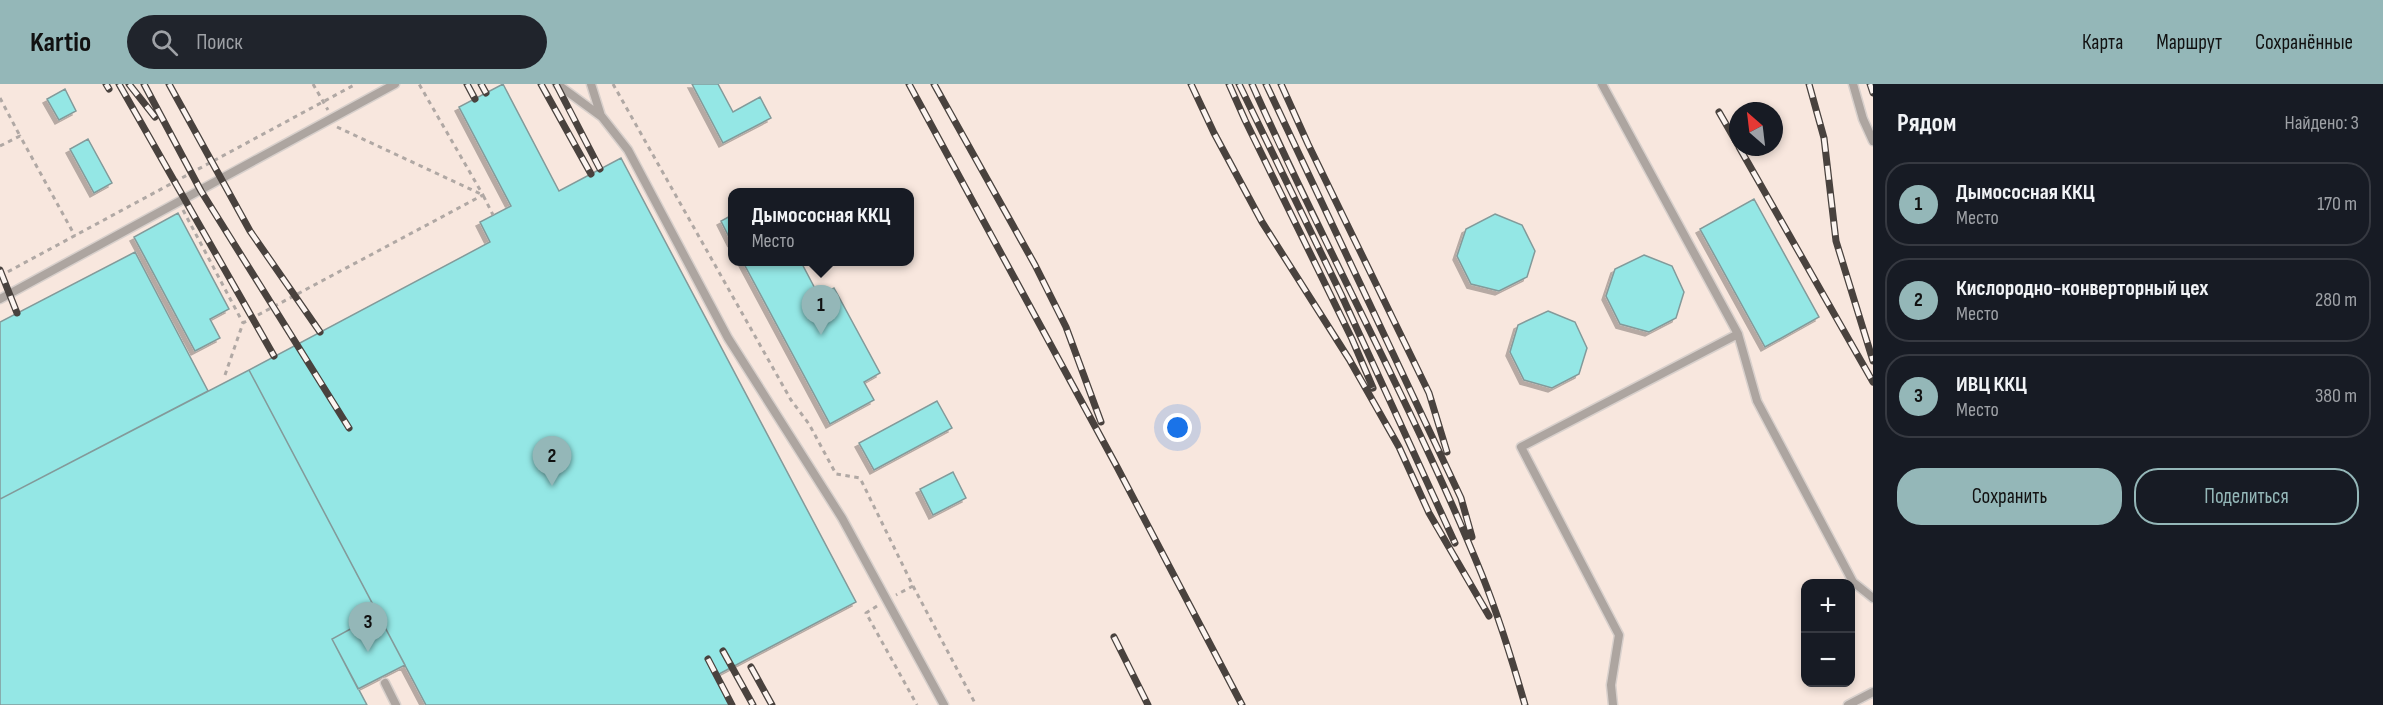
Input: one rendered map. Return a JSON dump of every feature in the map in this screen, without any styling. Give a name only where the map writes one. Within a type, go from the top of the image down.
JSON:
[{"type":"lane","points":[[0,299],[395,84]]},
{"type":"lane","points":[[557,84],[602,117],[628,150],[728,338],[842,518],[944,705]]},
{"type":"lane","points":[[591,84],[602,117]]},
{"type":"lane","points":[[1602,84],[1738,334],[1757,401],[1853,582],[1873,598]]},
{"type":"lane","points":[[1853,84],[1863,119],[1873,141]]},
{"type":"lane","points":[[1613,705],[1611,685],[1619,635],[1521,447],[1738,334]]},
{"type":"lane","points":[[385,683],[396,705]]},
{"type":"lane","points":[[1848,705],[1873,692]]},
{"type":"path","points":[[313,84],[338,129],[483,195]]},
{"type":"path","points":[[0,276],[356,84]]},
{"type":"path","points":[[419,84],[494,215]]},
{"type":"path","points":[[613,84],[791,400],[809,424],[836,474],[860,478],[913,586],[976,705]]},
{"type":"path","points":[[0,98],[75,236]]},
{"type":"path","points":[[0,146],[20,136]]},
{"type":"path","points":[[170,185],[243,322]]},
{"type":"path","points":[[225,375],[243,322],[483,195]]},
{"type":"path","points":[[913,586],[866,613],[917,705]]},
{"type":"shaded area","points":[[0,84],[1873,84],[1873,705],[0,705]]},
{"type":"building","points":[[503,84],[559,191],[621,158],[856,602],[715,676],[730,705],[426,705],[249,370],[490,242],[480,222],[511,206],[459,107]]},
{"type":"building","points":[[692,84],[718,84],[733,112],[760,97],[771,118],[723,143]]},
{"type":"building","points":[[65,89],[76,111],[59,120],[47,99]]},
{"type":"building","points":[[88,139],[112,183],[94,193],[70,149]]},
{"type":"building","points":[[1754,199],[1819,317],[1765,347],[1700,229]]},
{"type":"building","points":[[178,213],[229,309],[210,319],[220,338],[195,351],[134,237]]},
{"type":"building","points":[[1495,214],[1522,225],[1535,251],[1527,277],[1499,291],[1471,284],[1457,256],[1466,229]]},
{"type":"building","points":[[728,217],[728,235],[721,221]]},
{"type":"building","points":[[135,252],[208,391],[0,499],[0,322]]},
{"type":"building","points":[[1644,255],[1672,266],[1684,292],[1676,318],[1649,332],[1620,324],[1606,296],[1615,269]]},
{"type":"building","points":[[745,266],[803,266],[819,296],[834,288],[880,373],[864,382],[874,400],[830,424]]},
{"type":"building","points":[[1548,311],[1575,322],[1587,348],[1579,374],[1552,388],[1524,380],[1510,352],[1518,325]]},
{"type":"building","points":[[249,370],[378,614],[332,639],[367,705],[0,705],[0,499]]},
{"type":"building","points":[[937,401],[952,428],[874,470],[859,443]]},
{"type":"building","points":[[953,472],[966,498],[933,515],[920,489]]},
{"type":"building","points":[[378,614],[405,665],[358,689],[332,639]]},
{"type":"railway","points":[[106,84],[109,89]]},
{"type":"railway","points":[[119,84],[274,356]]},
{"type":"railway","points":[[129,84],[155,117]]},
{"type":"railway","points":[[144,84],[201,191],[349,428]]},
{"type":"railway","points":[[169,84],[250,231],[320,332]]},
{"type":"railway","points":[[467,84],[475,99]]},
{"type":"railway","points":[[481,84],[486,93]]},
{"type":"railway","points":[[541,84],[591,174]]},
{"type":"railway","points":[[556,84],[600,169]]},
{"type":"railway","points":[[909,84],[1116,465],[1242,705]]},
{"type":"railway","points":[[934,84],[1035,265],[1066,327],[1101,422]]},
{"type":"railway","points":[[1191,84],[1214,133],[1262,222],[1349,359],[1399,447],[1429,513],[1489,616]]},
{"type":"railway","points":[[1229,84],[1352,339],[1373,388]]},
{"type":"railway","points":[[1239,84],[1341,294],[1455,543]]},
{"type":"railway","points":[[1252,84],[1456,513],[1494,606],[1525,705]]},
{"type":"railway","points":[[1266,84],[1461,498],[1472,537]]},
{"type":"railway","points":[[1281,84],[1429,393],[1447,452]]},
{"type":"railway","points":[[1809,84],[1824,138],[1836,241],[1873,361]]},
{"type":"railway","points":[[1870,84],[1873,93]]},
{"type":"railway","points":[[1719,112],[1729,129]]},
{"type":"railway","points":[[1744,156],[1873,382]]},
{"type":"railway","points":[[0,270],[17,313]]},
{"type":"railway","points":[[1114,637],[1148,705]]},
{"type":"railway","points":[[723,651],[753,705]]},
{"type":"railway","points":[[708,659],[732,705]]},
{"type":"railway","points":[[751,667],[772,705]]},
{"type":"place","name":"Дымососная ККЦ","points":[[821,335]]},
{"type":"place","name":"Кислородно-конверторный цех","points":[[552,486]]},
{"type":"place","name":"ИВЦ ККЦ","points":[[368,652]]}]
